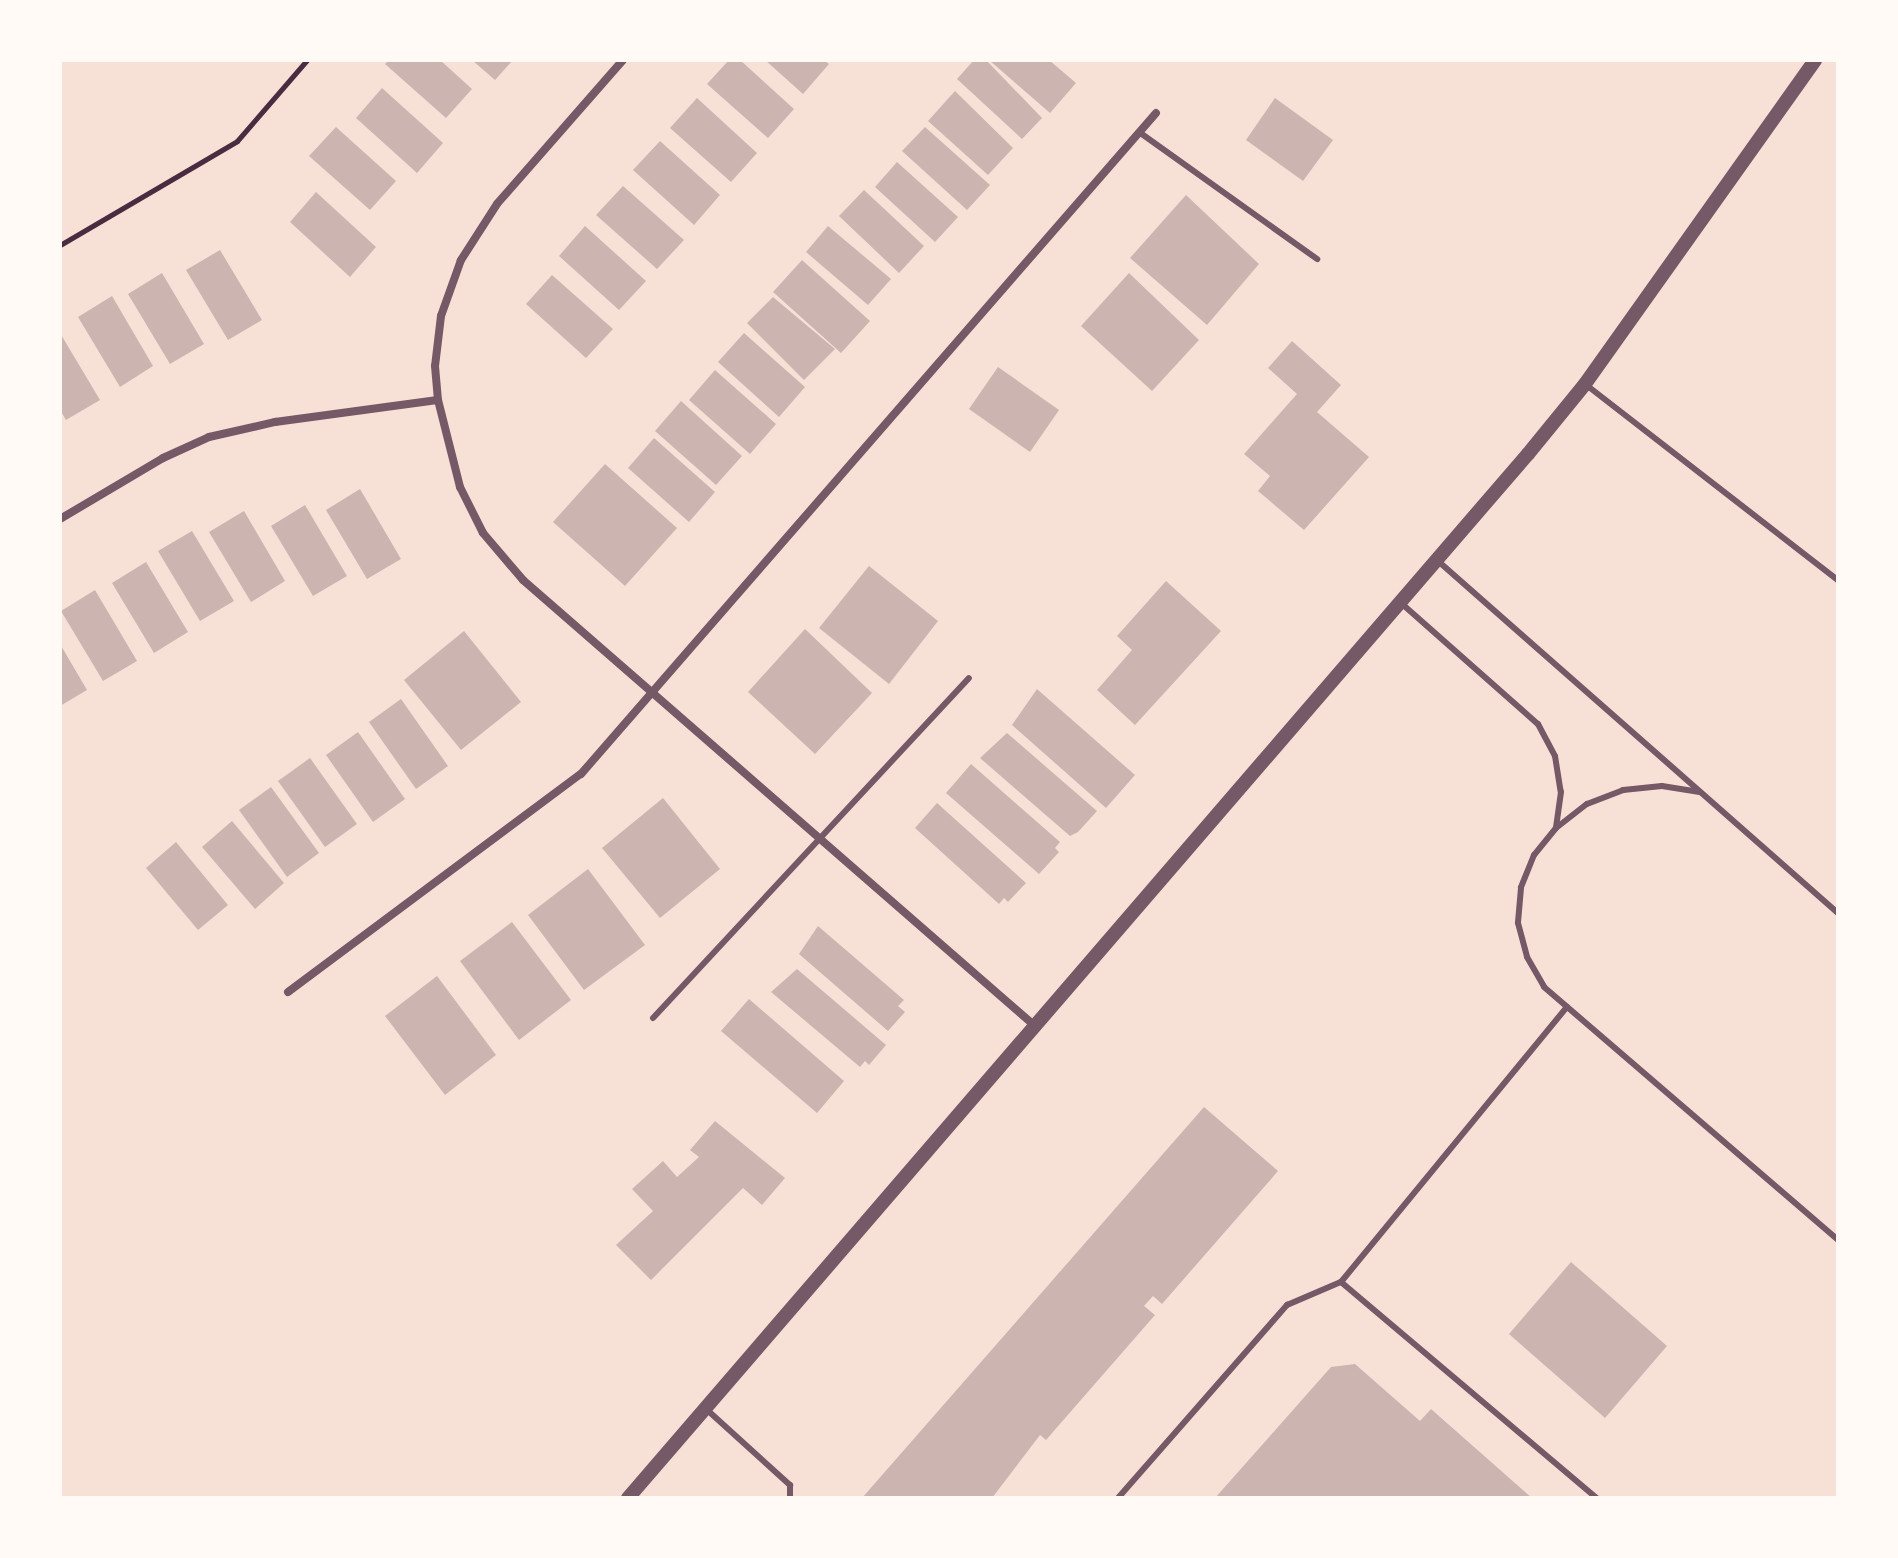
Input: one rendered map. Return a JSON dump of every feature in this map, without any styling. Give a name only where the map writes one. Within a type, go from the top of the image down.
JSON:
[{"type":"street","points":[[623,60],[497,204],[461,260],[441,316],[435,366],[438,400],[460,487],[483,533],[523,580],[1035,1026]]},
{"type":"street","points":[[628,1498],[1401,603],[1585,384],[1815,60]]},
{"type":"street","points":[[288,992],[551,800],[609,746],[1156,113]]},
{"type":"street","points":[[60,519],[163,458],[209,437],[275,422],[438,400]]},
{"type":"lane","points":[[1139,132],[1317,259]]},
{"type":"lane","points":[[1585,384],[1838,580]]},
{"type":"lane","points":[[1437,561],[1838,913]]},
{"type":"lane","points":[[1401,603],[1538,724],[1555,756],[1561,792],[1556,828]]},
{"type":"lane","points":[[653,1018],[822,841],[969,678]]},
{"type":"lane","points":[[1700,792],[1662,786],[1623,790],[1587,804],[1556,828],[1534,855],[1521,888],[1518,923],[1527,957],[1544,987],[1838,1240]]},
{"type":"lane","points":[[1118,1498],[1287,1305],[1341,1282],[1567,1007]]},
{"type":"lane","points":[[1341,1282],[1597,1498]]},
{"type":"lane","points":[[705,1408],[790,1485],[790,1498]]},
{"type":"path","points":[[60,245],[237,141],[307,60]]},
{"type":"building","points":[[389,60],[440,60],[472,89],[446,118],[385,64]]},
{"type":"building","points":[[472,60],[513,60],[495,80]]},
{"type":"building","points":[[729,60],[740,60],[794,109],[768,138],[707,84]]},
{"type":"building","points":[[765,60],[824,60],[829,64],[803,94]]},
{"type":"building","points":[[974,60],[986,60],[1042,118],[1022,139],[957,79]]},
{"type":"building","points":[[989,60],[1049,60],[1076,83],[1050,113]]},
{"type":"building","points":[[382,88],[443,143],[417,173],[356,118]]},
{"type":"building","points":[[955,91],[1013,148],[988,175],[928,121]]},
{"type":"building","points":[[697,98],[757,153],[731,182],[670,128]]},
{"type":"building","points":[[1275,98],[1333,140],[1303,181],[1246,140]]},
{"type":"building","points":[[336,127],[396,181],[370,210],[309,156]]},
{"type":"building","points":[[925,127],[990,185],[967,210],[902,151]]},
{"type":"building","points":[[660,141],[720,195],[694,225],[633,170]]},
{"type":"building","points":[[897,162],[958,217],[935,242],[875,187]]},
{"type":"building","points":[[623,186],[684,240],[657,269],[596,215]]},
{"type":"building","points":[[864,190],[924,246],[899,273],[839,216]]},
{"type":"building","points":[[316,192],[376,247],[350,277],[290,222]]},
{"type":"building","points":[[1186,195],[1259,264],[1207,325],[1130,258]]},
{"type":"building","points":[[585,226],[646,281],[619,310],[559,256]]},
{"type":"building","points":[[828,226],[891,279],[868,305],[806,252]]},
{"type":"building","points":[[220,250],[262,320],[228,340],[186,270]]},
{"type":"building","points":[[802,260],[870,321],[841,353],[773,292]]},
{"type":"building","points":[[162,273],[204,344],[170,364],[128,294]]},
{"type":"building","points":[[1129,273],[1199,340],[1152,391],[1081,326]]},
{"type":"building","points":[[552,275],[613,329],[586,358],[526,304]]},
{"type":"building","points":[[112,296],[153,366],[120,387],[78,317]]},
{"type":"building","points":[[773,297],[835,349],[804,380],[747,323]]},
{"type":"building","points":[[60,333],[100,400],[66,420],[60,410]]},
{"type":"building","points":[[744,333],[805,387],[779,417],[718,362]]},
{"type":"building","points":[[1292,341],[1341,385],[1317,412],[1369,457],[1304,530],[1258,491],[1270,476],[1244,454],[1297,394],[1268,368]]},
{"type":"building","points":[[998,367],[1059,410],[1030,452],[969,409]]},
{"type":"building","points":[[715,370],[776,424],[750,454],[689,400]]},
{"type":"building","points":[[681,401],[742,456],[716,485],[655,431]]},
{"type":"building","points":[[654,438],[715,492],[689,522],[628,468]]},
{"type":"building","points":[[605,464],[677,528],[625,586],[553,522]]},
{"type":"building","points":[[360,489],[401,559],[367,579],[326,510]]},
{"type":"building","points":[[305,505],[347,576],[313,596],[271,526]]},
{"type":"building","points":[[244,511],[285,581],[251,602],[209,532]]},
{"type":"building","points":[[192,531],[234,601],[200,621],[158,551]]},
{"type":"building","points":[[146,562],[188,632],[154,653],[112,583]]},
{"type":"building","points":[[869,566],[938,621],[889,684],[819,628]]},
{"type":"building","points":[[1166,581],[1221,631],[1135,725],[1097,690],[1132,650],[1117,636]]},
{"type":"building","points":[[95,590],[137,661],[103,681],[61,611]]},
{"type":"building","points":[[805,629],[872,693],[815,754],[748,692]]},
{"type":"building","points":[[464,631],[521,702],[461,750],[404,680]]},
{"type":"building","points":[[60,644],[87,690],[60,706]]},
{"type":"building","points":[[1037,689],[1135,775],[1106,808],[1012,725]]},
{"type":"building","points":[[401,699],[448,766],[416,789],[369,722]]},
{"type":"building","points":[[358,732],[405,799],[373,822],[326,755]]},
{"type":"building","points":[[1007,733],[1097,811],[1078,832],[1070,836],[980,758]]},
{"type":"building","points":[[310,758],[357,824],[325,847],[278,781]]},
{"type":"building","points":[[971,764],[1060,842],[1055,848],[1059,852],[1039,874],[946,793]]},
{"type":"building","points":[[271,787],[319,853],[287,877],[239,810]]},
{"type":"building","points":[[663,798],[720,869],[660,918],[602,848]]},
{"type":"building","points":[[937,803],[1026,883],[1008,902],[1004,898],[999,904],[915,828]]},
{"type":"building","points":[[232,821],[284,883],[255,909],[202,847]]},
{"type":"building","points":[[176,842],[228,905],[198,930],[146,868]]},
{"type":"building","points":[[588,869],[645,945],[584,990],[528,915]]},
{"type":"building","points":[[512,922],[571,1000],[519,1040],[460,961]]},
{"type":"building","points":[[818,926],[904,1000],[898,1006],[905,1012],[888,1031],[799,954]]},
{"type":"building","points":[[797,969],[886,1045],[869,1065],[865,1061],[860,1067],[771,992]]},
{"type":"building","points":[[437,976],[496,1055],[445,1095],[385,1016]]},
{"type":"building","points":[[749,999],[844,1081],[817,1113],[721,1031]]},
{"type":"building","points":[[1204,1107],[1278,1171],[1162,1304],[1153,1296],[1144,1306],[1155,1315],[1046,1440],[1040,1435],[992,1498],[862,1498]]},
{"type":"building","points":[[715,1121],[785,1178],[762,1205],[743,1188],[651,1280],[616,1245],[653,1211],[632,1189],[663,1161],[677,1177],[699,1157],[690,1150]]},
{"type":"building","points":[[1571,1262],[1667,1346],[1605,1418],[1509,1334]]},
{"type":"building","points":[[1355,1364],[1420,1421],[1431,1409],[1532,1498],[1215,1498],[1331,1367]]}]
